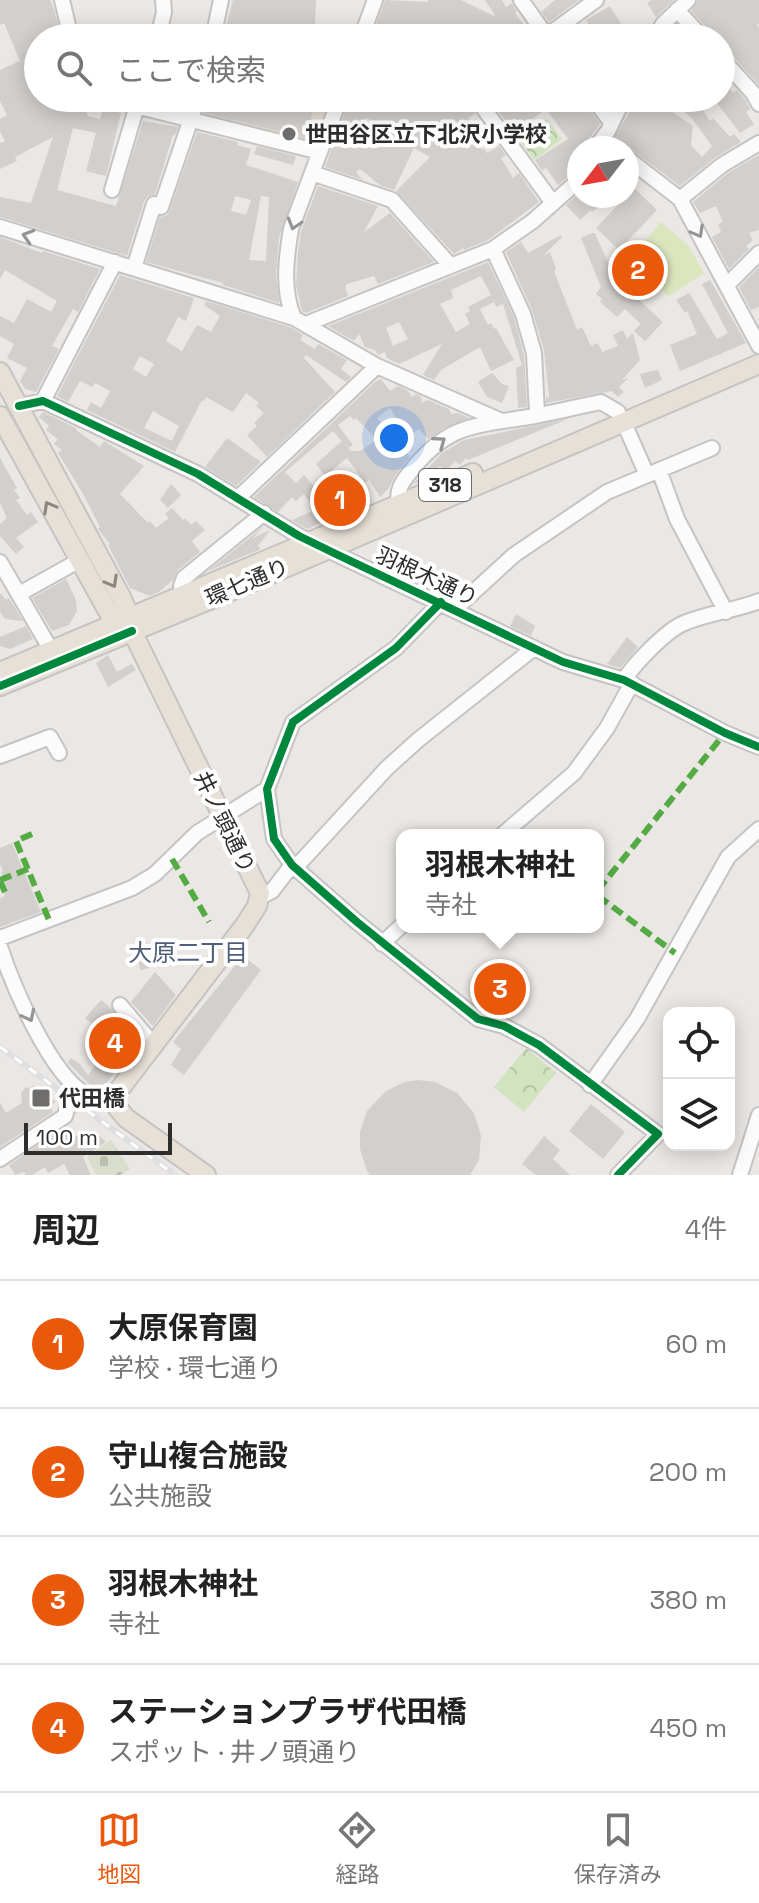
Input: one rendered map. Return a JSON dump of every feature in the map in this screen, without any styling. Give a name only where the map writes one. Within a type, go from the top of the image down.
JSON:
[{"type":"main road","name":"環七通り","points":[[0,672],[51,650],[126,624],[621,418],[759,349]]},
{"type":"main road","name":"環七通り","points":[[0,686],[185,594],[318,545],[399,503],[759,364]]},
{"type":"main road","name":"井ノ頭通り","points":[[0,372],[67,497],[126,624],[178,720],[221,817],[259,889],[260,897],[245,925],[124,1083],[116,1100]]},
{"type":"main road","name":"井ノ頭通り","points":[[0,416],[80,560],[126,624]]},
{"type":"main road","points":[[67,497],[77,534],[75,539],[67,538]]},
{"type":"main road","points":[[116,1100],[118,1109],[126,1118],[206,1175]]},
{"type":"street","points":[[62,0],[68,24]]},
{"type":"street","points":[[161,24],[163,0]]},
{"type":"street","points":[[216,24],[221,0]]},
{"type":"street","points":[[366,24],[375,0]]},
{"type":"street","points":[[521,0],[537,24]]},
{"type":"street","points":[[564,24],[596,0]]},
{"type":"street","points":[[663,24],[682,5],[694,24]]},
{"type":"street","points":[[735,73],[759,104]]},
{"type":"street","points":[[112,190],[135,112]]},
{"type":"street","points":[[167,112],[320,152]]},
{"type":"street","points":[[134,268],[154,204],[161,207],[193,112]]},
{"type":"street","points":[[300,321],[287,290],[287,249],[291,229],[335,112]]},
{"type":"street","points":[[486,112],[553,203]]},
{"type":"street","points":[[604,112],[611,122]]},
{"type":"street","points":[[604,136],[616,112]]},
{"type":"street","points":[[680,199],[722,165],[759,143]]},
{"type":"street","points":[[639,167],[680,199],[759,349]]},
{"type":"street","points":[[312,173],[392,200],[450,265]]},
{"type":"street","points":[[300,321],[493,249],[567,191]]},
{"type":"street","points":[[0,227],[300,321],[377,366],[499,420]]},
{"type":"street","points":[[493,249],[523,314],[534,353],[537,414]]},
{"type":"street","points":[[727,285],[759,253]]},
{"type":"street","points":[[19,406],[43,401],[115,262]]},
{"type":"street","points":[[239,497],[377,366]]},
{"type":"street","name":"羽根木通り","points":[[43,401],[165,458],[239,497],[318,545],[563,662],[628,681],[725,733],[759,747]]},
{"type":"street","points":[[399,503],[398,491],[405,478],[442,438],[499,420],[601,402],[621,418],[653,472],[726,612]]},
{"type":"street","points":[[455,609],[514,555],[607,492],[712,448]]},
{"type":"street","points":[[185,594],[181,586],[184,578],[264,513]]},
{"type":"street","points":[[19,594],[80,560]]},
{"type":"street","points":[[0,562],[51,650]]},
{"type":"street","points":[[509,829],[574,773],[607,728],[634,663],[680,624],[759,601]]},
{"type":"street","points":[[441,602],[396,648],[293,722],[267,789],[274,839],[294,866],[382,944],[478,1019],[504,1026],[539,1045],[658,1134],[618,1175]]},
{"type":"street","points":[[260,897],[272,891],[408,749],[534,648]]},
{"type":"street","points":[[0,756],[50,737],[59,753]]},
{"type":"street","points":[[0,938],[132,888],[155,874],[197,833],[267,789]]},
{"type":"street","points":[[590,1085],[637,1019],[728,857],[759,829]]},
{"type":"street","points":[[382,944],[396,931]]},
{"type":"street","points":[[0,947],[28,1017],[69,1080],[82,1093],[98,1099],[116,1100]]},
{"type":"street","points":[[120,1005],[153,1044]]},
{"type":"street","points":[[0,1159],[65,1116],[67,1109],[82,1093]]},
{"type":"street","points":[[740,1175],[759,1115]]},
{"type":"shaded area","points":[[200,112],[331,112],[318,148],[199,119]]},
{"type":"green space","points":[[547,119],[562,139],[534,160],[519,139]]},
{"type":"green space","points":[[661,222],[688,245],[704,273],[669,296],[629,260]]},
{"type":"green space","points":[[526,1048],[556,1073],[524,1112],[494,1087]]},
{"type":"green space","points":[[111,1140],[130,1169],[120,1175],[96,1175],[87,1157]]},
{"type":"building","points":[[0,0],[50,0],[54,9],[58,24],[24,24],[24,112],[86,112],[88,116],[100,119],[102,112],[121,113],[106,176],[86,171],[96,133],[73,128],[57,190],[116,206],[143,121],[178,127],[155,194],[144,201],[127,256],[0,217],[0,197],[31,203],[53,137],[15,157],[17,161],[0,169],[0,143],[5,141],[0,132],[0,119],[7,115],[0,101],[0,70],[20,61],[4,23],[0,25]]},
{"type":"building","points":[[233,0],[316,0],[315,24],[227,24]]},
{"type":"building","points":[[385,0],[461,0],[496,17],[485,0],[502,0],[506,7],[512,3],[523,24],[376,24]]},
{"type":"building","points":[[555,0],[579,0],[549,22],[541,12]]},
{"type":"building","points":[[652,0],[674,0],[656,17],[647,3]]},
{"type":"building","points":[[698,0],[759,0],[759,85],[735,59],[735,24],[703,24],[691,11]]},
{"type":"building","points":[[610,6],[621,24],[589,24],[586,20]]},
{"type":"building","points":[[737,90],[750,109],[746,112],[754,124],[740,133],[724,112],[735,112]]},
{"type":"building","points":[[204,112],[312,112],[306,138]]},
{"type":"building","points":[[345,112],[474,112],[467,125],[482,150],[484,148],[487,153],[499,146],[506,155],[501,158],[513,178],[519,173],[539,202],[488,240],[454,254],[396,191],[430,157],[414,148],[394,190],[381,186],[360,169],[356,172],[363,180],[325,167]],"holes":[[[366,118],[380,124],[375,140],[361,135]]]},
{"type":"building","points":[[499,112],[542,112],[526,124],[528,128],[517,136]]},
{"type":"building","points":[[548,112],[592,112],[600,124],[591,136],[567,138]]},
{"type":"building","points":[[630,112],[672,112],[693,126],[691,145],[702,157],[712,146],[685,112],[704,112],[710,121],[713,118],[730,137],[734,134],[741,142],[716,157],[680,186],[639,155],[639,136],[615,136]]},
{"type":"building","points":[[197,132],[238,142],[237,145],[251,149],[246,165],[298,182],[279,238],[276,274],[279,303],[223,283],[146,262],[160,217],[170,210]],"holes":[[[235,196],[251,200],[246,215],[231,211]],[[261,196],[269,197],[266,261],[249,260]]]},
{"type":"building","points":[[567,140],[567,177],[558,185],[546,168],[542,171],[535,160]]},
{"type":"building","points":[[257,146],[296,156],[293,165],[254,154]]},
{"type":"building","points":[[759,155],[759,230],[749,233],[753,240],[746,246],[749,249],[729,269],[712,237],[721,232],[718,224],[723,222],[716,206],[700,213],[693,202],[728,173]]},
{"type":"building","points":[[318,186],[378,206],[364,232],[390,213],[434,262],[378,284],[374,276],[347,284],[348,296],[306,313],[302,311],[296,285],[298,252],[301,232]]},
{"type":"building","points":[[639,193],[657,210],[619,250],[596,228],[615,208],[639,208]]},
{"type":"building","points":[[569,208],[598,208],[591,210],[580,220]]},
{"type":"building","points":[[595,233],[615,278],[663,322],[645,341],[634,331],[641,324],[625,309],[617,317],[600,302],[602,299],[596,294],[601,287],[581,238]]},
{"type":"building","points":[[561,235],[543,256],[550,252],[554,271],[577,330],[582,327],[591,346],[598,343],[602,352],[618,346],[613,335],[623,330],[627,339],[633,333],[640,360],[622,380],[628,378],[619,387],[624,392],[618,397],[612,391],[546,403],[549,397],[544,350],[532,310],[506,252],[521,242],[528,253]]},
{"type":"building","points":[[0,237],[42,253],[100,269],[78,312],[73,309],[52,346],[59,349],[36,392],[25,389],[20,381],[27,368],[7,358],[14,344],[0,336],[0,316],[14,323],[27,299],[51,312],[57,301],[5,270],[0,279]]},
{"type":"building","points":[[488,262],[514,317],[524,355],[527,407],[518,408],[516,368],[522,365],[503,304],[496,307],[494,302],[480,309],[488,325],[491,323],[496,328],[514,360],[491,371],[480,347],[441,370],[434,380],[423,375],[442,344],[399,364],[387,358],[385,352],[378,355],[375,350],[365,347],[359,334],[354,341],[328,326]],"holes":[[[481,276],[491,295],[468,307],[470,311],[465,314],[470,324],[456,332],[440,304],[453,298],[451,290]],[[399,322],[408,339],[393,346],[386,328]]]},
{"type":"building","points":[[759,267],[759,307],[751,310],[739,287]]},
{"type":"building","points":[[120,275],[194,298],[186,321],[178,317],[166,341],[182,351],[197,325],[211,332],[220,316],[204,305],[206,301],[290,327],[303,335],[300,340],[315,349],[318,344],[347,360],[341,369],[351,377],[346,382],[306,355],[304,358],[335,392],[267,457],[247,435],[257,426],[254,423],[264,413],[256,406],[259,403],[246,393],[233,412],[206,397],[202,400],[175,452],[87,410],[91,402],[101,408],[110,391],[95,383],[92,387],[80,381],[68,402],[57,396]],"holes":[[[140,356],[154,364],[146,377],[133,369]],[[153,411],[179,426],[172,441],[144,428]]]},
{"type":"building","points":[[710,280],[746,343],[680,371],[670,345],[697,334],[687,311],[685,313],[676,300],[689,293],[717,339],[728,333],[702,284]]},
{"type":"building","points":[[658,370],[662,380],[645,388],[640,374]]},
{"type":"building","points":[[492,373],[502,384],[509,386],[502,403],[487,397],[478,382]]},
{"type":"building","points":[[381,379],[390,391],[398,386],[412,397],[416,394],[420,396],[420,403],[428,400],[449,409],[451,414],[458,413],[469,418],[444,428],[428,439],[419,429],[408,436],[390,408],[377,418],[410,457],[380,497],[369,480],[365,483],[347,458],[325,476],[316,464],[342,441],[333,431],[285,472],[296,483],[304,475],[324,497],[346,482],[357,499],[350,503],[354,509],[307,529],[292,520],[315,510],[304,494],[296,501],[292,497],[278,512],[254,497]],"holes":[[[350,416],[354,420],[356,418],[377,440],[360,451],[348,448],[353,445],[338,425]]]},
{"type":"building","points":[[43,412],[76,428],[100,447],[104,441],[144,466],[120,494],[148,523],[150,521],[156,528],[169,518],[165,514],[172,508],[183,520],[185,518],[191,525],[196,521],[205,530],[192,541],[200,552],[178,570],[173,580],[160,591],[150,596],[130,588],[110,544],[98,529],[100,527],[82,492],[58,453],[62,450],[54,444],[58,439],[46,430],[49,426],[39,417]]},
{"type":"building","points":[[568,419],[468,460],[466,458],[460,465],[455,461],[446,471],[440,466],[424,480],[413,484],[442,453],[464,440]]},
{"type":"building","points":[[227,438],[261,462],[236,486],[205,467]]},
{"type":"building","points":[[0,458],[17,488],[14,490],[20,498],[16,500],[27,515],[31,512],[38,522],[16,538],[24,547],[16,554],[0,536],[0,524],[7,518],[0,503]]},
{"type":"building","points":[[171,484],[181,495],[168,508],[160,500]]},
{"type":"building","points":[[264,526],[253,538],[270,530],[258,546],[261,549],[208,571]]},
{"type":"building","points":[[66,579],[76,600],[77,611],[69,625],[52,631],[32,598]]},
{"type":"building","points":[[0,593],[6,600],[9,598],[23,621],[5,619],[0,612]]},
{"type":"building","points":[[516,614],[535,626],[531,636],[510,626]]},
{"type":"building","points":[[26,626],[33,639],[10,649],[0,646],[0,637]]},
{"type":"building","points":[[627,637],[638,647],[620,668],[607,664]]},
{"type":"building","points":[[108,655],[117,672],[132,664],[136,670],[108,687],[96,663]]},
{"type":"building","points":[[12,843],[41,912],[0,927],[0,898],[5,896],[0,882],[4,880],[0,848]]},
{"type":"building","points":[[146,942],[150,968],[140,970],[136,944]]},
{"type":"building","points":[[243,956],[261,970],[184,1075],[171,1065],[181,1049],[173,1042]]},
{"type":"building","points":[[155,972],[176,995],[153,1026],[131,1002]]},
{"type":"building","points":[[101,1000],[128,1030],[120,1040],[132,1049],[102,1089],[91,1086],[68,1063],[70,1058],[78,1062],[88,1075],[111,1046],[103,1040],[107,1035],[85,1018]]},
{"type":"building","points":[[418,1080],[435,1082],[457,1093],[474,1113],[481,1136],[479,1160],[470,1175],[370,1175],[367,1171],[360,1149],[360,1132],[367,1111],[386,1091]]},
{"type":"building","points":[[33,1085],[56,1102],[50,1106],[53,1112],[0,1147],[0,1103],[6,1113],[22,1103],[21,1093]]},
{"type":"building","points":[[591,1104],[625,1132],[603,1159],[569,1131]]},
{"type":"building","points":[[64,1128],[71,1140],[79,1134],[83,1139],[96,1133],[106,1142],[83,1157],[91,1175],[70,1175],[64,1164],[48,1173],[45,1167],[32,1175],[24,1172],[15,1175],[9,1165]]},
{"type":"building","points":[[544,1136],[560,1150],[553,1159],[570,1175],[536,1175],[522,1164]]},
{"type":"railway","points":[[0,1047],[175,1175]]},
{"type":"marked path","points":[[604,883],[725,733]]},
{"type":"marked path","points":[[32,834],[16,841],[49,920]]},
{"type":"marked path","points":[[172,859],[209,922]]},
{"type":"marked path","points":[[0,880],[28,869]]},
{"type":"marked path","points":[[0,881],[5,892],[0,894]]},
{"type":"marked path","points":[[604,900],[675,953]]},
{"type":"cycle path","points":[[19,406],[43,401],[198,474],[299,536],[336,554],[563,662],[624,680],[725,733],[759,747]]},
{"type":"cycle path","points":[[441,602],[396,648],[293,722],[267,789],[274,839],[292,865],[357,922],[478,1019],[504,1026],[539,1045],[658,1134],[618,1175]]},
{"type":"cycle path","points":[[0,686],[132,631]]},
{"type":"place","name":"世田谷区立下北沢小学校","points":[[289,134]]},
{"type":"place","name":"守山複合施設","points":[[638,270]]},
{"type":"place","name":"大原保育園","points":[[340,500]]},
{"type":"place","name":"羽根木神社","points":[[500,989]]},
{"type":"place","name":"ステーションプラザ代田橋","points":[[115,1043]]},
{"type":"place","name":"代田橋","points":[[41,1098]]},
{"type":"district","name":"大原二丁目","points":[[188,952]]}]
